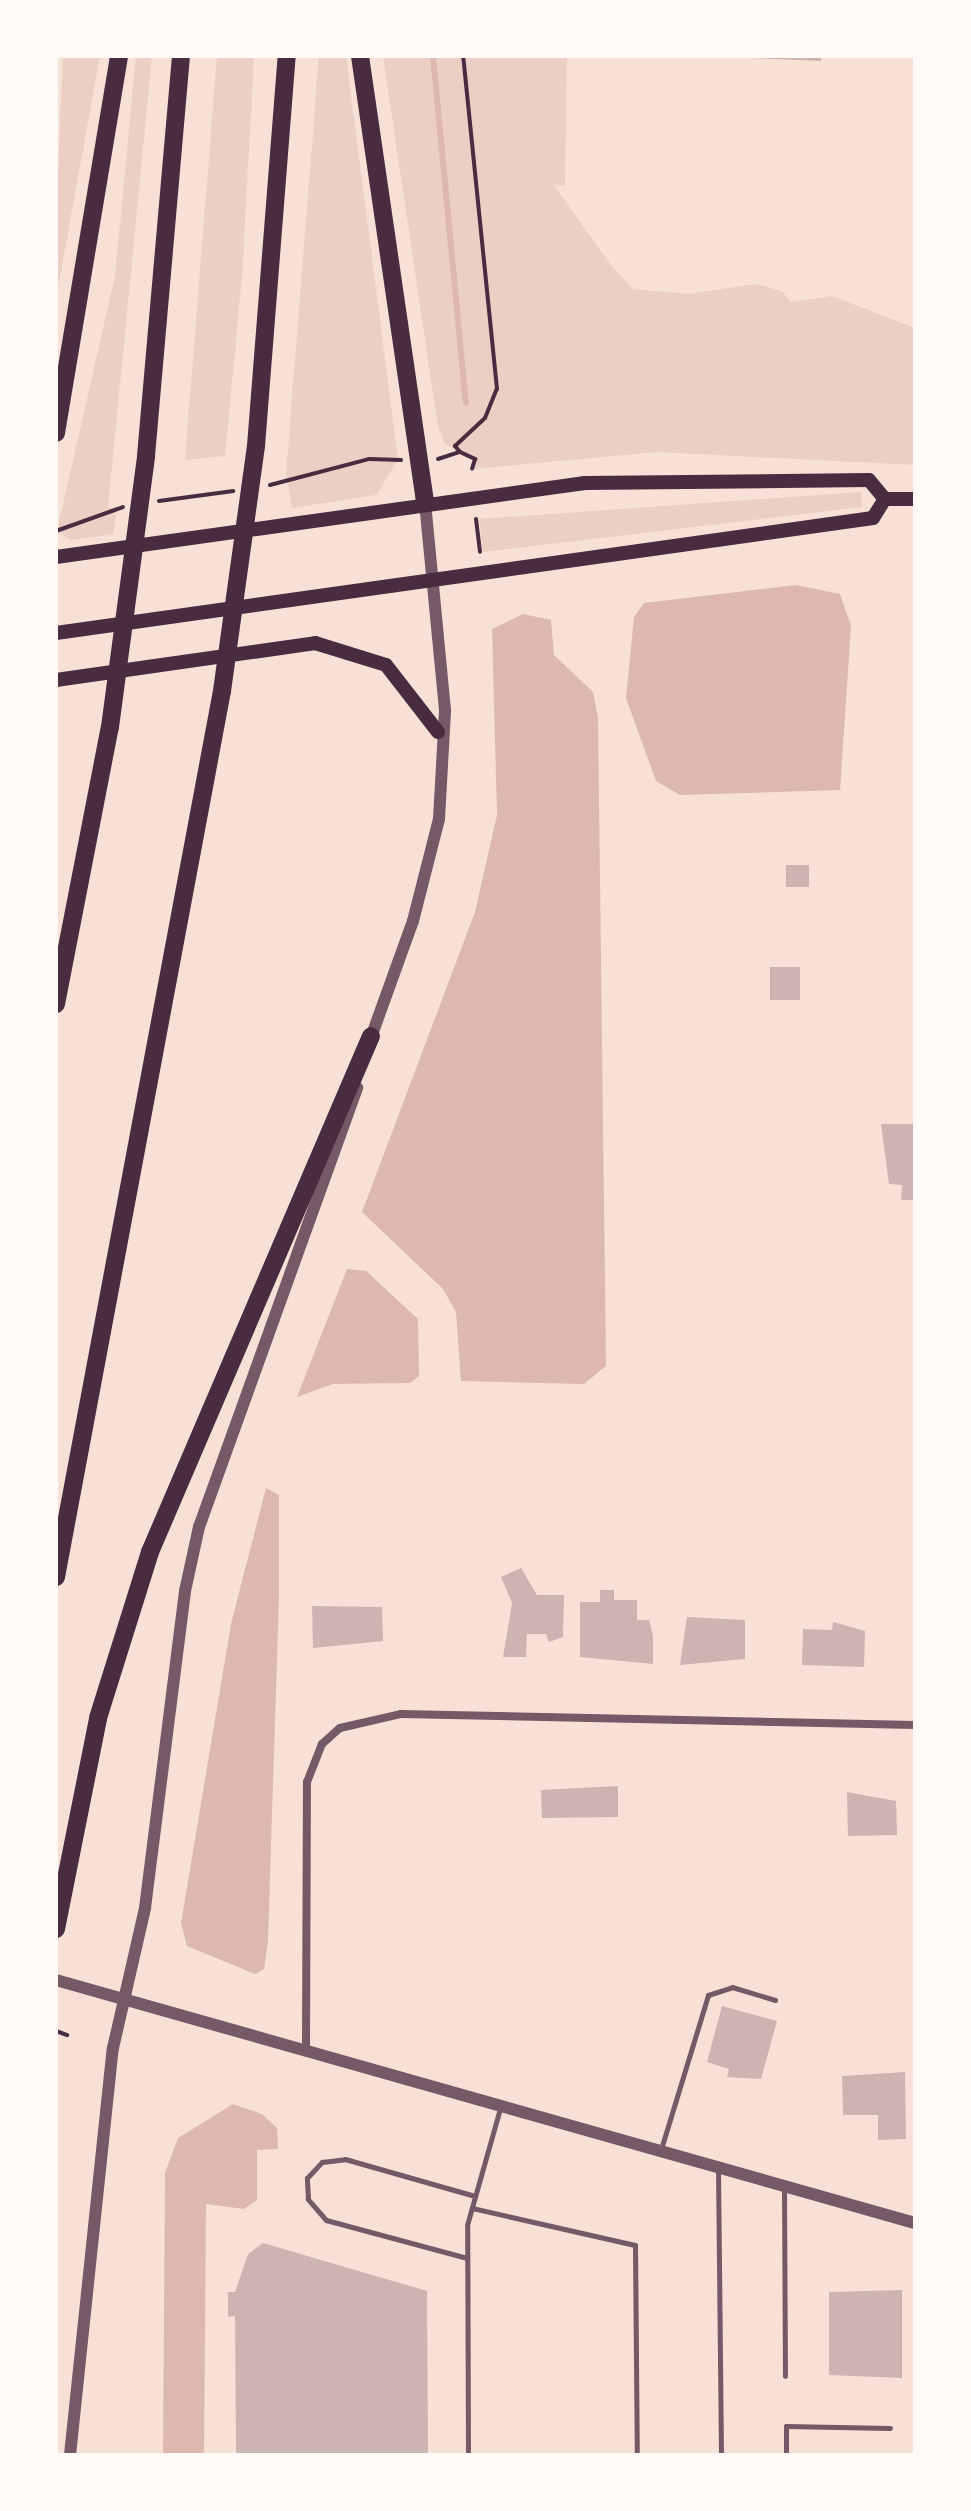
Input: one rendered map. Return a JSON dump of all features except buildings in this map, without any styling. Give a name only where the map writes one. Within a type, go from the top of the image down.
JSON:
[{"type":"highway","points":[[56,433],[119,56]]},
{"type":"highway","points":[[56,1004],[110,727],[146,456],[181,56]]},
{"type":"highway","points":[[56,1577],[222,691],[256,446],[287,56]]},
{"type":"highway","points":[[360,56],[425,503]]},
{"type":"highway","points":[[56,1929],[98,1718],[150,1552],[371,1036]]},
{"type":"main road","points":[[56,557],[585,483],[758,478],[869,480],[885,499],[915,499]]},
{"type":"main road","points":[[56,633],[873,518],[885,499]]},
{"type":"main road","points":[[56,680],[280,644],[327,645],[386,665],[438,732]]},
{"type":"street","points":[[70,2455],[113,2048],[128,2002],[199,1527],[434,854],[438,732],[445,710],[425,503]]},
{"type":"street","points":[[306,2048],[307,1782],[322,1744],[340,1728],[401,1714],[915,1725]]},
{"type":"street","points":[[56,1980],[501,2103],[915,2223]]},
{"type":"lane","points":[[661,2149],[708,1995],[732,1987],[775,2000]]},
{"type":"lane","points":[[468,2455],[467,2258],[472,2208],[501,2103]]},
{"type":"lane","points":[[467,2258],[326,2220],[308,2199],[307,2178],[322,2162],[345,2159],[475,2196]]},
{"type":"lane","points":[[718,2165],[721,2455]]},
{"type":"lane","points":[[784,2184],[785,2376]]},
{"type":"lane","points":[[472,2208],[635,2245],[637,2455]]},
{"type":"lane","points":[[786,2455],[786,2426],[890,2428]]},
{"type":"path","points":[[463,56],[497,389],[485,418],[455,446],[475,459],[472,469]]},
{"type":"path","points":[[451,458],[460,452]]},
{"type":"path","points":[[259,487],[307,481],[369,459],[398,460]]},
{"type":"path","points":[[148,503],[243,489]]},
{"type":"path","points":[[56,531],[73,530],[99,510],[133,505]]},
{"type":"path","points":[[476,519],[480,552]]},
{"type":"path","points":[[56,2031],[67,2035]]},
{"type":"shaded area","points":[[63,56],[100,56],[56,299],[56,217]]},
{"type":"shaded area","points":[[136,56],[152,56],[108,508],[117,507],[113,534],[71,540],[57,531],[115,276]]},
{"type":"shaded area","points":[[217,56],[254,56],[242,276],[225,456],[185,460]]},
{"type":"shaded area","points":[[319,56],[346,56],[398,460],[376,495],[292,508],[286,474]]},
{"type":"shaded area","points":[[383,56],[567,56],[565,186],[553,184],[611,265],[633,289],[688,294],[756,284],[782,291],[791,302],[832,296],[915,328],[915,465],[657,452],[472,469],[475,459],[445,444],[438,427]]},
{"type":"shaded area","points":[[861,492],[862,507],[483,552],[479,519]]},
{"type":"shaded area","points":[[796,585],[840,594],[851,626],[840,790],[680,795],[656,781],[626,698],[634,617],[644,603]]},
{"type":"shaded area","points":[[523,614],[551,620],[554,655],[593,692],[598,718],[606,1366],[584,1384],[461,1381],[456,1312],[443,1289],[362,1212],[475,912],[497,815],[492,629]]},
{"type":"shaded area","points":[[347,1269],[366,1271],[418,1319],[419,1376],[410,1383],[333,1384],[297,1397]]},
{"type":"shaded area","points":[[266,1488],[279,1495],[279,1595],[268,1941],[264,1969],[255,1974],[187,1946],[181,1923],[231,1624]]},
{"type":"shaded area","points":[[233,2104],[262,2114],[277,2128],[278,2149],[257,2150],[257,2200],[244,2209],[206,2204],[204,2455],[163,2455],[165,2173],[178,2138]]},
{"type":"waterway","points":[[433,56],[466,402]]}]
